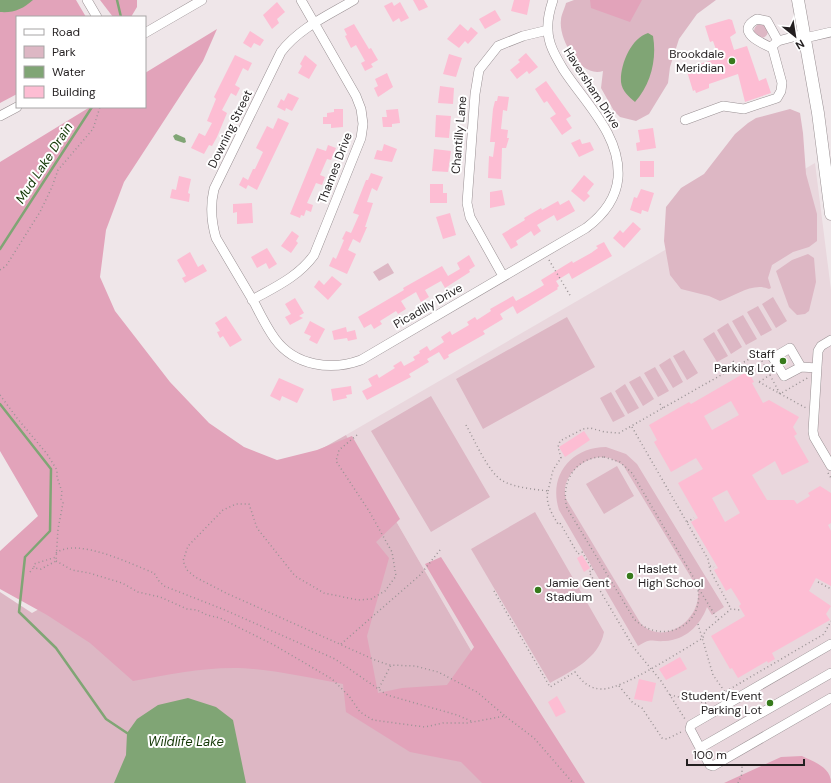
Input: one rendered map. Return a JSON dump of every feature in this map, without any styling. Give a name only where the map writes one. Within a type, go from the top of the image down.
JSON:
[{"type":"main road","points":[[798,0],[818,113],[831,214]]},
{"type":"street","points":[[87,0],[95,16]]},
{"type":"street","points":[[146,32],[202,0]]},
{"type":"street","name":"Thames Drive","points":[[252,300],[290,279],[304,268],[314,255],[361,138],[362,116],[359,102],[301,0]]},
{"type":"street","name":"Downing Street","points":[[252,300],[216,238],[211,214],[214,189],[281,52],[296,35],[354,0]]},
{"type":"street","name":"Haversham Drive","points":[[553,0],[549,13],[548,30],[555,56],[612,142],[618,164],[616,189]]},
{"type":"street","name":"Chantilly Lane","points":[[503,276],[473,224],[467,203],[475,94],[479,70],[498,46],[523,36],[548,30]]},
{"type":"street","points":[[685,120],[723,106],[744,109],[777,98],[781,91],[782,83],[775,44],[805,36],[831,32]]},
{"type":"street","points":[[0,116],[16,108]]},
{"type":"street","name":"Picadilly Drive","points":[[252,300],[275,339],[288,351],[312,364],[337,366],[361,360],[503,276],[545,253],[593,223],[604,211],[616,189]]},
{"type":"street","points":[[828,467],[813,433],[818,351],[822,346],[831,340]]},
{"type":"street","points":[[800,367],[817,368]]},
{"type":"street","points":[[831,636],[828,646],[690,727],[710,765],[714,766],[831,698]]},
{"type":"street","points":[[700,748],[831,673]]},
{"type":"path","points":[[0,270],[6,266],[33,224],[48,196],[58,170],[93,129],[100,108]]},
{"type":"path","points":[[545,253],[571,297]]},
{"type":"path","points":[[619,686],[633,703],[642,708],[662,738],[667,739],[690,727],[670,695],[634,648],[589,572],[593,570],[582,552],[578,554],[560,523],[558,524],[550,511],[546,497],[553,470],[560,458],[558,447],[562,439],[590,428],[613,434],[619,433],[758,354],[780,394]]},
{"type":"path","points":[[733,361],[736,366]]},
{"type":"path","points":[[770,375],[759,382],[808,409],[808,402]]},
{"type":"path","points":[[780,394],[810,376],[809,383]]},
{"type":"path","points":[[0,395],[47,454],[57,470],[57,477],[62,492],[61,499],[63,503],[58,529],[56,561]]},
{"type":"path","points":[[660,404],[663,408]]},
{"type":"path","points":[[466,425],[493,471],[501,480],[520,487],[548,491]]},
{"type":"path","points":[[631,426],[708,559],[731,609]]},
{"type":"path","points":[[356,435],[340,450],[336,461],[392,552],[396,576],[385,591],[371,599],[358,600],[324,593],[295,576],[257,528],[249,504],[236,504],[223,510],[188,546],[183,561],[187,570],[195,577],[226,593],[341,644],[391,665],[415,666],[438,672],[477,692],[534,738],[573,783]]},
{"type":"path","points":[[698,587],[699,597],[696,609],[690,620],[681,627],[670,632],[658,632],[646,629],[635,620],[568,508],[564,492],[568,479],[574,470],[583,462],[597,457],[613,459],[624,465],[632,474],[718,620]]},
{"type":"path","points":[[828,467],[831,478]]},
{"type":"path","points":[[687,522],[694,518]]},
{"type":"path","points":[[56,553],[61,549],[73,547],[88,549],[154,573],[164,586],[225,610],[335,659],[388,695],[457,714],[472,722]]},
{"type":"path","points":[[341,644],[420,575],[440,550]]},
{"type":"path","points":[[30,572],[34,567],[34,564],[38,561],[56,557]]},
{"type":"path","points":[[34,567],[41,569],[56,561]]},
{"type":"path","points":[[56,561],[72,570],[89,573],[122,584],[132,590],[160,597],[187,609],[197,610],[207,615],[220,618],[274,645],[332,679],[349,696],[360,712],[374,720],[425,727],[443,723],[472,722],[505,716]]},
{"type":"path","points":[[710,566],[714,567]]},
{"type":"path","points":[[818,582],[831,589]]},
{"type":"path","points":[[494,591],[550,687],[575,672],[580,679],[591,687],[602,689],[619,686],[702,638],[705,631],[731,609],[740,610]]},
{"type":"path","points":[[670,695],[706,703],[824,634],[831,621]]},
{"type":"path","points":[[698,624],[713,675],[724,692]]},
{"type":"path","points":[[378,688],[391,665]]},
{"type":"path","points":[[738,783],[742,774],[742,765]]},
{"type":"shaded area","points":[[0,0],[76,0],[85,16],[16,16],[16,95],[0,103]]},
{"type":"shaded area","points":[[100,0],[137,0],[137,7],[132,16],[112,16]]},
{"type":"shaded area","points":[[590,0],[642,0],[630,22],[591,8]]},
{"type":"shaded area","points":[[217,29],[203,61],[124,182],[106,230],[100,277],[115,311],[170,382],[209,423],[244,447],[277,460],[317,450],[352,436],[400,519],[376,542],[389,558],[367,636],[378,693],[402,688],[447,685],[474,647],[425,564],[441,557],[585,783],[482,783],[461,762],[410,752],[346,712],[343,684],[274,671],[246,668],[221,668],[170,674],[133,681],[90,643],[47,615],[0,589],[0,551],[38,516],[0,451],[0,162],[88,108],[146,108],[146,72]]},
{"type":"shaded area","name":"Haslett High School","points":[[815,163],[831,290],[831,783],[548,783],[346,435]]},
{"type":"shaded area","points":[[802,756],[825,769],[830,777],[831,783],[724,783],[781,757]]},
{"type":"green space","points":[[574,0],[716,0],[697,14],[679,39],[670,67],[668,83],[649,114],[636,121],[620,117],[614,111],[601,88],[603,71],[595,72],[587,69],[579,63],[567,47],[561,28],[561,18],[566,3]]},
{"type":"green space","points":[[761,24],[766,26],[768,31],[766,36],[761,38],[756,36],[754,31],[756,26]]},
{"type":"green space","points":[[790,109],[800,113],[806,174],[817,214],[817,241],[809,247],[793,252],[772,265],[768,278],[771,288],[769,289],[763,287],[750,288],[720,301],[709,296],[681,289],[670,275],[664,241],[666,207],[681,188],[704,174],[735,134],[748,123],[756,118]]},
{"type":"green space","points":[[808,254],[814,258],[816,282],[809,311],[805,314],[797,315],[789,307],[776,271],[792,260]]},
{"type":"green space","points":[[388,263],[394,273],[379,281],[373,272]]},
{"type":"green space","points":[[773,297],[787,321],[776,328],[762,304]]},
{"type":"green space","points":[[758,306],[772,330],[761,336],[747,312]]},
{"type":"green space","points":[[743,315],[757,339],[746,345],[732,321]]},
{"type":"green space","points":[[567,317],[595,367],[483,429],[456,379]]},
{"type":"green space","points":[[728,323],[742,347],[731,354],[717,330]]},
{"type":"green space","points":[[714,332],[728,356],[717,362],[703,339]]},
{"type":"green space","points":[[684,350],[698,373],[687,380],[673,356]]},
{"type":"green space","points":[[670,358],[683,382],[673,388],[659,365]]},
{"type":"green space","points":[[655,367],[669,391],[658,397],[644,373]]},
{"type":"green space","points":[[640,376],[654,399],[643,406],[629,382]]},
{"type":"green space","points":[[625,384],[639,408],[628,414],[615,391]]},
{"type":"green space","points":[[611,392],[625,416],[613,422],[600,398]]},
{"type":"green space","points":[[431,396],[490,497],[431,532],[371,431]]},
{"type":"green space","points":[[346,435],[548,783],[0,783],[0,592],[32,613]]},
{"type":"green space","points":[[606,447],[626,454],[637,464],[724,607],[712,615],[707,607],[696,626],[691,631],[679,638],[665,641],[649,641],[638,646],[559,510],[556,498],[560,475],[565,466],[573,458],[582,452],[593,448]],"holes":[[[599,457],[610,458],[623,465],[698,589],[698,600],[694,610],[688,619],[671,631],[661,632],[651,630],[641,624],[566,499],[566,484],[573,471],[585,462],[592,459]]]},
{"type":"green space","points":[[617,466],[634,496],[604,514],[586,484]]},
{"type":"green space","name":"Jamie Gent Stadium","points":[[535,512],[604,632],[596,650],[590,657],[575,669],[550,683],[471,549]]},
{"type":"water","points":[[0,0],[33,0],[18,10],[0,12]]},
{"type":"water","points":[[648,33],[653,36],[654,45],[652,71],[641,95],[635,102],[626,94],[623,88],[621,82],[622,68],[628,53],[636,40]]},
{"type":"water","points":[[176,134],[185,138],[186,142],[184,143],[175,140],[173,136]]},
{"type":"water","name":"Wildlife Lake","points":[[188,698],[216,707],[233,720],[246,783],[114,783],[126,755],[127,733],[137,719],[158,705]]},
{"type":"building","points":[[413,0],[424,0],[428,7],[419,11]]},
{"type":"building","points":[[514,0],[530,0],[527,15],[511,11]]},
{"type":"building","points":[[277,2],[285,12],[277,19],[279,23],[272,29],[263,15]]},
{"type":"building","points":[[392,2],[394,6],[400,2],[409,18],[401,22],[399,18],[393,22],[384,6]]},
{"type":"building","points":[[495,10],[501,20],[485,29],[479,19]]},
{"type":"building","name":"Brookdale Meridian","points":[[729,19],[732,20],[736,33],[730,37],[734,50],[747,46],[759,81],[766,78],[771,93],[745,102],[738,74],[709,84],[709,88],[696,93],[695,90],[693,91],[686,68],[719,58],[713,41],[710,42],[705,26]]},
{"type":"building","points":[[354,24],[369,49],[371,48],[378,60],[371,64],[373,67],[365,71],[361,63],[365,61],[356,45],[351,48],[345,36],[347,35],[344,29]]},
{"type":"building","points":[[460,24],[468,31],[471,27],[478,33],[468,44],[465,41],[459,48],[447,39]]},
{"type":"building","points":[[250,31],[264,40],[260,46],[254,43],[251,48],[243,43]]},
{"type":"building","points":[[526,53],[538,67],[529,74],[527,71],[517,79],[510,70],[520,62],[518,60]]},
{"type":"building","points":[[449,54],[462,58],[456,77],[443,74]]},
{"type":"building","points":[[235,55],[252,63],[248,71],[243,68],[235,85],[240,88],[236,96],[231,93],[222,110],[227,113],[217,137],[212,146],[209,145],[204,154],[191,148],[199,133],[205,136],[212,123],[207,121],[216,99],[214,97]]},
{"type":"building","points":[[305,55],[317,65],[309,79],[298,73],[302,66],[300,64]]},
{"type":"building","points":[[387,73],[393,87],[378,97],[374,88],[378,86],[375,79]]},
{"type":"building","points":[[546,81],[571,116],[566,119],[572,128],[562,135],[550,118],[556,114],[547,101],[544,103],[535,89]]},
{"type":"building","points":[[440,86],[454,88],[453,104],[438,103]]},
{"type":"building","points":[[288,93],[299,98],[292,111],[286,108],[285,111],[277,107],[281,99],[284,101]]},
{"type":"building","points":[[498,96],[509,97],[507,111],[503,110],[501,129],[508,130],[507,138],[509,138],[506,148],[502,148],[501,179],[488,178],[489,156],[493,157],[495,142],[490,142],[493,109]]},
{"type":"building","points":[[334,109],[343,109],[343,127],[331,128],[331,124],[323,124],[323,117],[327,117],[327,113],[334,112]]},
{"type":"building","points":[[398,109],[400,123],[392,124],[392,127],[383,127],[382,117],[387,117],[386,110]]},
{"type":"building","points":[[436,115],[451,116],[449,138],[435,137]]},
{"type":"building","points":[[278,118],[289,123],[257,190],[248,185],[246,189],[239,185],[243,177],[248,180],[253,169],[255,169],[263,152],[256,148],[267,126],[273,129]]},
{"type":"building","points":[[653,128],[656,148],[637,151],[636,143],[640,142],[638,130]]},
{"type":"building","points":[[580,139],[582,144],[590,142],[594,150],[579,157],[571,143]]},
{"type":"building","points":[[384,144],[397,149],[392,162],[374,159],[377,150],[382,151]]},
{"type":"building","points":[[328,145],[336,148],[331,160],[327,159],[320,175],[325,177],[322,185],[316,183],[307,203],[313,205],[311,212],[306,210],[304,216],[301,215],[300,218],[290,214],[317,148],[326,151]]},
{"type":"building","points":[[434,149],[451,151],[448,172],[432,171]]},
{"type":"building","points":[[640,161],[654,161],[654,177],[640,177]]},
{"type":"building","points":[[371,173],[383,177],[377,191],[372,188],[367,202],[373,203],[365,227],[367,227],[360,243],[353,239],[348,250],[356,254],[347,274],[329,266],[333,257],[336,259],[346,231],[351,233],[359,215],[353,213],[366,180],[368,180]]},
{"type":"building","points":[[584,175],[594,184],[587,193],[590,196],[584,202],[571,191]]},
{"type":"building","points":[[179,176],[191,179],[188,193],[190,194],[189,202],[170,198],[172,189],[176,190]]},
{"type":"building","points":[[430,184],[443,184],[443,193],[447,193],[447,203],[430,203]]},
{"type":"building","points":[[641,189],[654,193],[648,212],[642,210],[641,214],[630,210],[634,197],[637,198]]},
{"type":"building","points":[[502,190],[505,205],[490,208],[490,192]]},
{"type":"building","points":[[569,200],[575,211],[557,221],[554,215],[537,225],[541,231],[534,236],[531,231],[516,241],[518,245],[511,249],[502,234],[541,208],[542,210],[558,201],[560,205]]},
{"type":"building","points":[[252,203],[253,223],[237,224],[237,212],[233,213],[233,204]]},
{"type":"building","points":[[450,213],[456,235],[443,239],[436,217]]},
{"type":"building","points":[[633,222],[641,229],[624,248],[613,238],[620,230],[623,233]]},
{"type":"building","points":[[292,231],[299,236],[296,241],[298,243],[291,253],[281,246]]},
{"type":"building","points":[[604,242],[612,256],[572,279],[569,273],[556,281],[559,286],[557,288],[558,289],[517,314],[513,306],[500,314],[503,319],[483,331],[485,334],[448,355],[449,357],[444,360],[439,352],[427,359],[429,362],[409,374],[411,377],[367,400],[362,391],[372,386],[368,379],[377,374],[379,378],[395,368],[393,366],[401,361],[404,366],[415,360],[413,357],[420,353],[419,351],[427,346],[430,351],[444,342],[441,337],[450,331],[452,335],[469,325],[467,322],[475,317],[477,320],[491,311],[490,309],[513,296],[516,301],[527,295],[544,285],[541,280],[572,261],[573,263],[591,253],[598,248],[596,246]]},
{"type":"building","points":[[267,248],[277,264],[269,269],[266,263],[257,268],[251,257]]},
{"type":"building","points":[[190,252],[198,267],[203,264],[207,271],[185,283],[182,278],[186,276],[177,260]]},
{"type":"building","points":[[469,255],[475,266],[469,270],[470,272],[445,288],[441,281],[425,290],[429,297],[421,302],[416,292],[401,301],[406,309],[398,314],[396,311],[380,321],[382,324],[374,329],[371,324],[364,328],[358,317],[404,290],[403,288],[442,266],[448,276],[460,269],[457,263]]},
{"type":"building","points":[[332,276],[342,284],[328,300],[314,287],[319,280],[324,285]]},
{"type":"building","points":[[295,298],[304,313],[299,316],[303,318],[290,325],[285,317],[291,314],[285,304]]},
{"type":"building","points":[[226,316],[242,340],[230,347],[223,336],[220,338],[217,332],[220,331],[215,323]]},
{"type":"building","points":[[310,321],[325,329],[317,344],[309,340],[311,336],[304,333]]},
{"type":"building","points":[[346,327],[347,332],[355,330],[357,339],[348,341],[347,338],[334,340],[332,331]]},
{"type":"building","points":[[748,371],[754,382],[752,383],[763,403],[769,400],[799,417],[793,427],[797,434],[794,436],[809,462],[782,475],[775,461],[752,475],[767,500],[794,500],[797,504],[810,496],[808,493],[820,486],[831,493],[831,523],[828,525],[831,531],[831,586],[816,578],[809,591],[831,606],[826,614],[830,620],[772,653],[775,659],[768,663],[767,661],[738,678],[732,668],[730,669],[711,636],[745,616],[739,606],[741,604],[731,588],[726,591],[714,570],[718,568],[691,522],[698,518],[678,483],[703,469],[696,458],[671,472],[654,442],[657,440],[649,425],[689,402],[691,404]],"holes":[[[731,401],[739,415],[712,430],[704,416]],[[727,490],[740,513],[725,522],[712,498]]]},
{"type":"building","points":[[279,378],[304,389],[297,403],[282,396],[280,401],[270,396]]},
{"type":"building","points":[[351,386],[352,394],[346,395],[347,398],[333,401],[331,389]]},
{"type":"building","points":[[584,431],[590,440],[565,457],[559,447]]},
{"type":"building","points":[[582,555],[590,568],[584,572],[577,558]]},
{"type":"building","points":[[680,657],[687,669],[666,680],[659,669]]},
{"type":"building","points":[[639,679],[656,683],[652,702],[634,699]]},
{"type":"building","points":[[557,696],[566,712],[556,717],[548,702]]},
{"type":"waterway","name":"Mud Lake Drain","points":[[117,0],[121,16]]},
{"type":"waterway","name":"Mud Lake Drain","points":[[0,249],[91,108]]},
{"type":"waterway","points":[[0,404],[51,469],[50,531],[25,557],[19,612],[56,648],[106,719],[127,733]]},
{"type":"place","name":"Brookdale Meridian","points":[[732,61]]},
{"type":"place","name":"Staff Parking Lot","points":[[783,361]]},
{"type":"place","name":"Haslett High School","points":[[630,576]]},
{"type":"place","name":"Jamie Gent Stadium","points":[[538,590]]},
{"type":"place","name":"Student/Event Parking Lot","points":[[770,703]]}]
